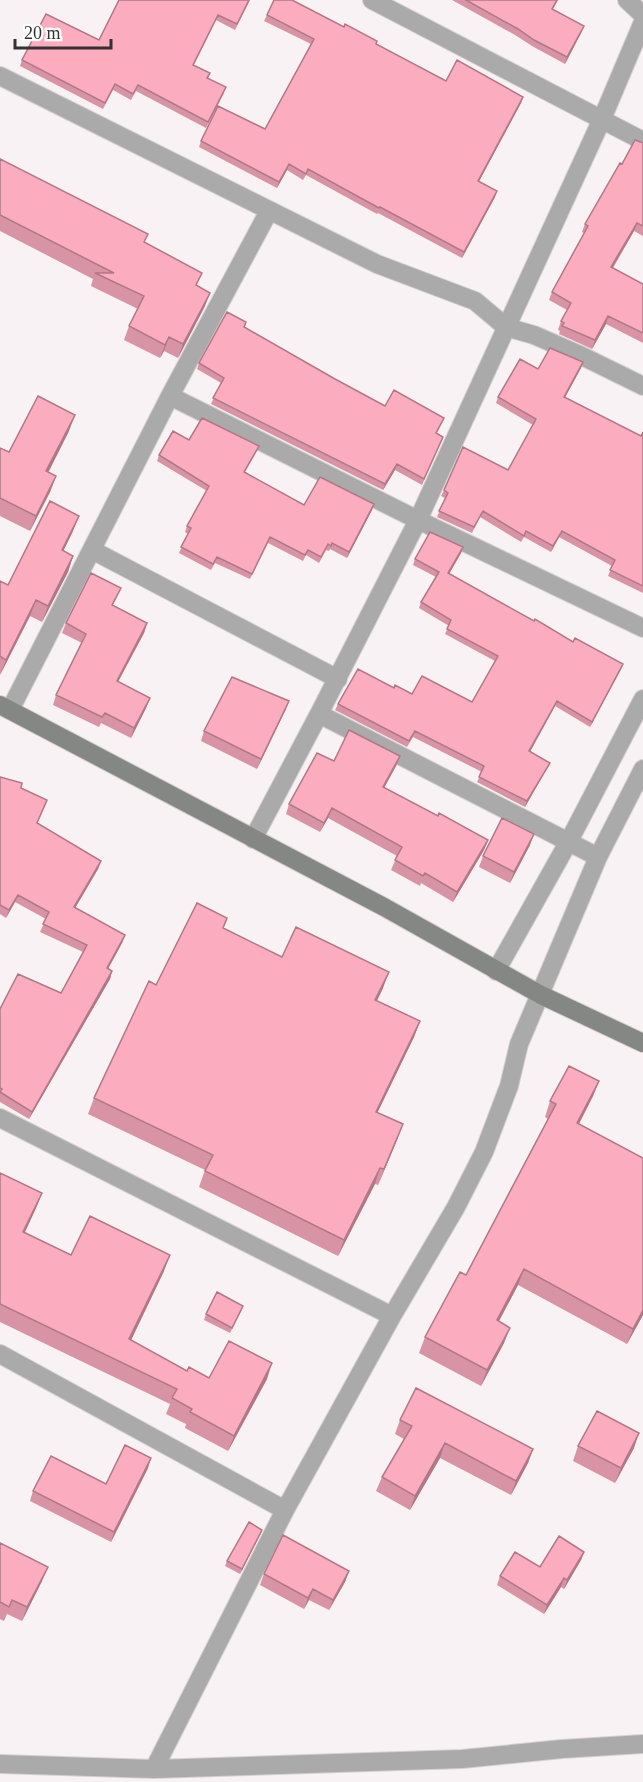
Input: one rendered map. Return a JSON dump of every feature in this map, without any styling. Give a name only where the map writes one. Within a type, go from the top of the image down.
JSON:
[{"type":"street","points":[[372,0],[643,141]]},
{"type":"street","points":[[627,0],[643,15]]},
{"type":"street","points":[[253,839],[338,679],[418,520],[602,119],[643,22]]},
{"type":"street","points":[[0,76],[376,264],[475,301],[506,327],[534,334],[643,386]]},
{"type":"street","points":[[269,211],[170,396],[92,550],[5,708],[384,907],[541,995],[643,1043]]},
{"type":"street","points":[[170,396],[418,520],[643,628]]},
{"type":"street","points":[[92,550],[338,679]]},
{"type":"street","points":[[496,971],[569,841],[643,699]]},
{"type":"street","points":[[319,714],[598,857]]},
{"type":"street","points":[[154,1769],[285,1510],[456,1207],[484,1152],[509,1086],[519,1044],[598,857],[643,769]]},
{"type":"street","points":[[0,1118],[393,1316]]},
{"type":"street","points":[[0,1354],[285,1510]]},
{"type":"street","points":[[0,1764],[154,1769],[462,1759],[643,1744]]},
{"type":"building","points":[[119,0],[249,0],[237,24],[218,15],[193,65],[210,73],[207,78],[226,87],[208,122],[138,85],[133,94],[115,84],[105,103],[22,60],[46,14],[99,40]]},
{"type":"building","points":[[274,0],[292,0],[344,27],[345,24],[377,41],[376,44],[446,81],[457,60],[523,97],[478,181],[497,191],[464,252],[308,169],[306,174],[289,164],[279,182],[201,141],[218,106],[265,129],[314,39],[267,15]]},
{"type":"building","points":[[466,0],[557,0],[552,9],[584,26],[567,57]]},
{"type":"building","points":[[635,140],[643,143],[643,226],[637,223],[611,267],[643,284],[643,333],[608,316],[595,340],[562,326],[564,323],[561,321],[571,303],[552,292],[588,226],[585,224]]},
{"type":"building","points":[[0,159],[148,234],[144,242],[202,273],[196,285],[210,293],[183,344],[169,337],[165,345],[129,326],[144,296],[95,273],[114,273],[0,215]]},
{"type":"building","points":[[227,312],[246,322],[244,327],[385,406],[394,390],[444,418],[436,433],[443,437],[424,479],[397,464],[385,484],[213,398],[224,378],[199,363]]},
{"type":"building","points":[[550,348],[583,362],[564,397],[641,436],[643,432],[643,586],[610,570],[615,560],[562,531],[553,546],[526,531],[524,536],[483,511],[474,527],[439,511],[448,493],[444,490],[463,447],[508,470],[536,419],[498,397],[520,359],[538,369]]},
{"type":"building","points":[[38,396],[75,415],[46,471],[56,476],[36,516],[0,498],[0,448],[9,452]]},
{"type":"building","points":[[202,418],[259,446],[244,472],[304,505],[320,477],[374,504],[349,552],[332,543],[331,546],[328,544],[321,557],[308,550],[305,555],[270,537],[252,574],[217,557],[213,564],[181,547],[191,528],[187,526],[209,486],[159,455],[173,431],[189,440]]},
{"type":"building","points":[[50,501],[79,516],[62,550],[73,556],[48,606],[36,600],[6,660],[0,656],[0,581],[8,585]]},
{"type":"building","points":[[430,532],[463,547],[448,573],[573,642],[575,638],[623,664],[592,722],[557,701],[529,751],[550,763],[527,801],[479,777],[484,766],[415,731],[409,741],[338,704],[358,669],[394,688],[395,685],[412,694],[422,676],[472,702],[498,656],[447,629],[451,620],[421,602],[439,572],[415,559]]},
{"type":"building","points":[[91,573],[121,588],[112,605],[147,623],[117,681],[150,698],[134,728],[105,713],[102,717],[56,695],[86,634],[66,623]]},
{"type":"building","points":[[232,677],[289,701],[261,759],[204,731]]},
{"type":"building","points":[[349,730],[400,756],[383,787],[438,816],[439,813],[488,840],[457,892],[425,873],[423,876],[395,860],[402,847],[332,808],[324,823],[289,804],[317,753],[334,761]]},
{"type":"building","points":[[0,777],[22,783],[21,788],[47,800],[37,823],[101,861],[74,907],[125,935],[107,968],[112,971],[32,1112],[0,1092],[2,1089],[0,1088],[0,1009],[18,974],[61,993],[87,945],[43,924],[49,912],[18,895],[9,910],[0,905]]},
{"type":"building","points":[[502,818],[534,834],[514,872],[483,856]]},
{"type":"building","points":[[197,903],[227,918],[223,928],[282,957],[296,927],[389,972],[375,1000],[420,1021],[376,1112],[403,1124],[384,1169],[380,1168],[344,1240],[205,1171],[213,1155],[94,1098],[149,981],[156,985]]},
{"type":"building","points":[[569,1066],[599,1081],[577,1123],[643,1158],[643,1310],[633,1329],[524,1269],[497,1320],[510,1328],[487,1370],[425,1337],[460,1272],[466,1275],[556,1104],[550,1101]]},
{"type":"building","points":[[0,1173],[42,1193],[23,1232],[71,1255],[90,1216],[170,1255],[129,1339],[187,1371],[189,1367],[209,1378],[229,1341],[272,1363],[234,1436],[190,1412],[192,1409],[172,1398],[177,1389],[0,1304]]},
{"type":"building","points":[[217,1292],[243,1306],[232,1328],[206,1314]]},
{"type":"building","points":[[416,1388],[533,1449],[516,1481],[445,1443],[415,1496],[382,1477],[412,1426],[400,1420]]},
{"type":"building","points":[[597,1411],[639,1433],[621,1468],[578,1446]]},
{"type":"building","points":[[125,1445],[151,1458],[114,1532],[33,1491],[51,1456],[106,1484]]},
{"type":"building","points":[[249,1522],[262,1530],[242,1569],[227,1561]]},
{"type":"building","points":[[283,1535],[349,1571],[333,1600],[313,1589],[308,1598],[264,1574]]},
{"type":"building","points":[[559,1536],[584,1552],[567,1580],[564,1578],[547,1605],[500,1576],[515,1552],[540,1567]]},
{"type":"building","points":[[0,1543],[48,1567],[27,1607],[12,1600],[9,1607],[0,1602]]}]
